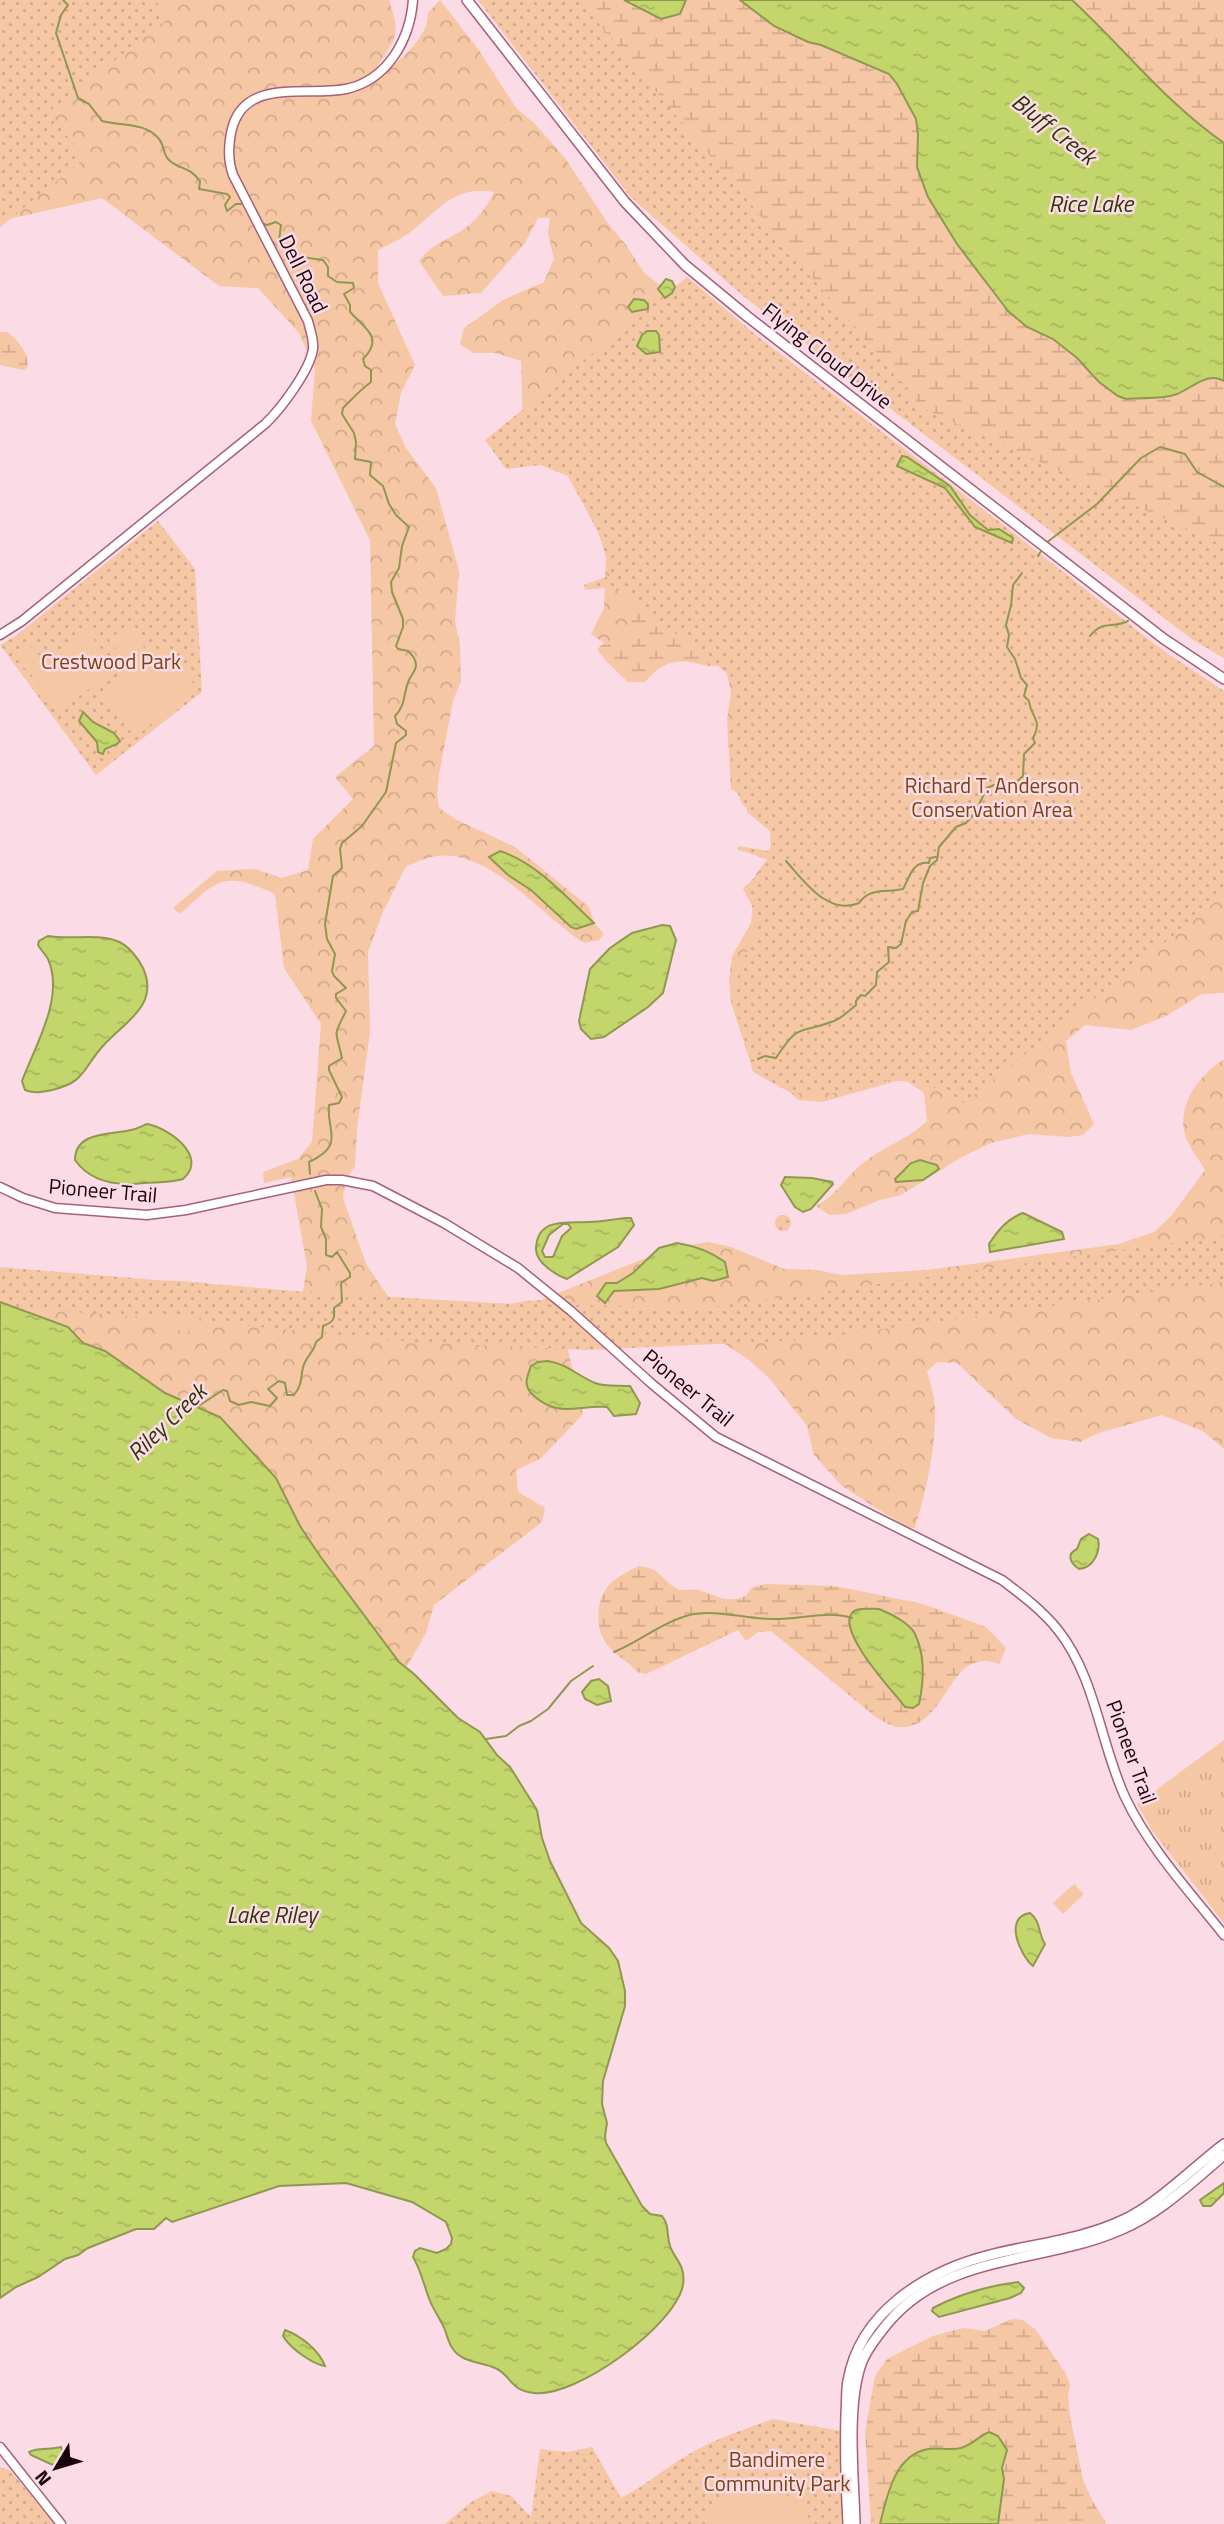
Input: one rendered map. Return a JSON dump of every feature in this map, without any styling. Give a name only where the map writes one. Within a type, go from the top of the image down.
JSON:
[{"type":"main road","name":"Dell Road","points":[[0,635],[22,621],[226,457],[272,417],[285,399],[310,359],[313,340],[308,321],[230,165],[228,152],[232,128],[246,104],[260,97],[277,92],[346,89],[359,85],[377,73],[392,59],[403,43],[412,0]]},
{"type":"main road","name":"Flying Cloud Drive","points":[[467,0],[625,202],[661,242],[710,287],[1164,639],[1224,679]]},
{"type":"main road","name":"Pioneer Trail","points":[[0,1187],[55,1208],[146,1215],[177,1212],[326,1180],[358,1182],[388,1193],[508,1262],[571,1311],[716,1437],[1002,1580],[1030,1602],[1058,1629],[1073,1652],[1092,1699],[1124,1796],[1140,1825],[1224,1936]]},
{"type":"main road","points":[[848,2524],[847,2383],[857,2348],[889,2308],[912,2287],[947,2268],[989,2255],[1066,2238],[1123,2220],[1147,2206],[1224,2144]]},
{"type":"main road","points":[[855,2524],[853,2454],[856,2385],[862,2362],[898,2310],[926,2288],[966,2270],[1068,2246],[1121,2230],[1154,2210],[1224,2155]]},
{"type":"main road","points":[[0,2447],[61,2524]]},
{"type":"green space","points":[[0,0],[389,0],[396,29],[393,42],[377,67],[384,74],[419,39],[428,13],[440,0],[478,49],[516,108],[535,124],[565,158],[645,274],[1224,699],[1224,993],[1202,994],[1166,1016],[1131,1030],[1085,1025],[1066,1041],[1071,1073],[1094,1124],[1083,1135],[1069,1137],[1029,1134],[991,1143],[962,1157],[901,1195],[880,1200],[846,1214],[829,1215],[816,1206],[829,1197],[862,1164],[927,1121],[924,1093],[904,1079],[822,1102],[798,1100],[788,1090],[763,1077],[749,1058],[731,1002],[729,981],[732,956],[751,923],[756,874],[771,854],[770,831],[747,812],[745,798],[731,789],[727,720],[731,690],[719,646],[636,636],[607,645],[591,634],[604,608],[606,556],[643,523],[523,427],[521,361],[496,353],[473,353],[460,344],[464,328],[503,300],[544,282],[554,259],[548,233],[550,218],[538,218],[525,243],[481,293],[443,296],[419,261],[432,248],[473,221],[494,192],[468,192],[458,195],[408,234],[378,250],[378,283],[415,365],[401,393],[395,424],[406,448],[436,488],[459,571],[455,621],[460,645],[461,681],[453,701],[439,774],[439,808],[455,819],[515,847],[589,907],[594,923],[604,934],[599,940],[584,943],[515,887],[477,863],[457,857],[437,856],[406,866],[383,912],[368,952],[370,1031],[355,1166],[346,1179],[343,1198],[366,1264],[396,1308],[456,1317],[524,1301],[541,1300],[668,1249],[708,1242],[731,1247],[784,1269],[817,1270],[842,1275],[927,1270],[1119,1244],[1154,1232],[1172,1215],[1205,1170],[1185,1136],[1183,1120],[1188,1099],[1199,1081],[1224,1059],[1224,1449],[1203,1431],[1162,1415],[1099,1433],[1080,1442],[1051,1438],[1016,1419],[957,1363],[937,1362],[927,1371],[935,1409],[930,1469],[915,1528],[906,1527],[842,1486],[814,1455],[807,1426],[770,1379],[749,1360],[725,1344],[695,1337],[567,1346],[583,1414],[540,1459],[516,1470],[518,1492],[545,1508],[542,1522],[434,1605],[426,1633],[406,1668],[320,1556],[300,1526],[276,1478],[220,1417],[165,1393],[105,1351],[83,1343],[68,1327],[14,1307],[126,1280],[181,1281],[303,1292],[307,1266],[291,1177],[264,1183],[263,1172],[298,1159],[312,1142],[321,1024],[284,968],[275,894],[244,882],[223,882],[204,892],[180,914],[173,908],[217,871],[255,869],[282,878],[308,870],[313,839],[353,799],[335,777],[374,746],[370,540],[311,421],[315,368],[299,333],[258,288],[219,286],[102,198],[9,219],[0,227]]},
{"type":"green space","points":[[0,0],[155,0],[169,18],[49,112],[84,159],[0,227]]},
{"type":"green space","points":[[478,0],[624,0],[632,6],[685,5],[686,0],[740,0],[808,42],[888,74],[897,84],[916,119],[928,197],[957,244],[1002,306],[1027,327],[1053,339],[1118,396],[1166,396],[1211,378],[1224,381],[1224,658],[1192,639],[743,296],[631,197]]},
{"type":"green space","points":[[478,0],[579,0],[922,408],[1224,546],[1224,658],[1192,639],[742,294],[631,197]]},
{"type":"green space","points":[[1072,0],[1224,0],[1224,143],[1164,93]]},
{"type":"green space","name":"Richard T. Anderson Conservation Area","points":[[687,277],[757,336],[1161,649],[1224,691],[1224,895],[964,1103],[944,1090],[893,1079],[844,1093],[791,1093],[753,1072],[734,1000],[739,970],[760,921],[743,889],[769,860],[737,849],[738,846],[768,851],[775,841],[772,832],[742,804],[735,786],[728,737],[736,707],[733,678],[616,587],[585,590],[584,585],[612,575],[598,532],[568,476],[540,465],[506,469],[485,440]]},
{"type":"green space","points":[[0,332],[7,332],[19,343],[27,358],[27,368],[23,370],[0,365]]},
{"type":"green space","name":"Crestwood Park","points":[[158,521],[195,569],[202,692],[96,775],[0,645],[17,635]]},
{"type":"green space","points":[[635,594],[722,665],[673,663],[655,672],[645,682],[628,682],[597,649],[629,634],[627,611]]},
{"type":"green space","points":[[131,622],[140,633],[136,637],[145,649],[127,663],[109,640]]},
{"type":"green space","points":[[86,629],[116,668],[60,711],[30,673]]},
{"type":"green space","points":[[32,646],[40,656],[25,669],[17,659]]},
{"type":"green space","points":[[163,646],[197,688],[135,737],[102,694]]},
{"type":"green space","points":[[783,1215],[789,1217],[789,1229],[783,1231],[777,1229],[775,1223],[777,1217]]},
{"type":"green space","points":[[1224,1236],[1224,1282],[803,1340],[589,1350],[412,1342],[202,1321],[0,1307],[0,1267],[275,1290],[492,1303],[705,1308]]},
{"type":"green space","points":[[172,1315],[200,1319],[198,1333],[170,1329]]},
{"type":"green space","points":[[639,1566],[656,1571],[678,1589],[698,1590],[726,1599],[746,1596],[752,1587],[766,1584],[835,1586],[923,1604],[986,1627],[1006,1648],[999,1664],[982,1661],[968,1666],[957,1676],[927,1716],[914,1725],[897,1727],[877,1718],[771,1631],[758,1632],[746,1641],[738,1630],[646,1674],[637,1672],[606,1643],[598,1617],[601,1599],[610,1584]]},
{"type":"green space","points":[[1224,1740],[1224,1923],[1153,1832],[1137,1804]]},
{"type":"green space","points":[[1074,1884],[1084,1894],[1063,1914],[1053,1903]]},
{"type":"green space","points":[[1012,2319],[1023,2320],[1036,2330],[1066,2374],[1070,2384],[1070,2416],[1083,2480],[1107,2524],[998,2524],[1005,2451],[979,2436],[963,2446],[928,2451],[905,2463],[893,2484],[880,2524],[871,2524],[865,2432],[875,2376],[887,2359],[933,2336],[963,2328],[985,2331]]},
{"type":"green space","name":"Bandimere Community Park","points":[[773,2419],[841,2431],[842,2524],[445,2524],[471,2502],[492,2491],[511,2496],[531,2517],[540,2449],[567,2452],[592,2447],[621,2498],[701,2448]]},
{"type":"green space","points":[[0,2467],[11,2471],[54,2524],[0,2524]]},
{"type":"green space","points":[[760,2483],[790,2498],[812,2524],[708,2524],[702,2515],[728,2494]]},
{"type":"water","points":[[624,0],[686,0],[680,14],[661,19]]},
{"type":"water","name":"Rice Lake","points":[[740,0],[1072,0],[1164,93],[1224,143],[1224,381],[1218,378],[1206,379],[1171,396],[1126,399],[1099,382],[1077,358],[1053,339],[1027,327],[1008,311],[957,244],[928,197],[917,167],[916,119],[889,74],[774,26]]},
{"type":"water","points":[[666,279],[672,281],[675,287],[665,298],[658,289]]},
{"type":"water","points":[[634,299],[644,300],[648,309],[632,312],[628,307]]},
{"type":"water","points":[[647,331],[656,331],[659,335],[660,352],[646,354],[637,346]]},
{"type":"water","points":[[902,456],[950,486],[970,515],[988,530],[999,529],[1013,538],[1012,543],[975,527],[945,488],[897,466]]},
{"type":"water","points":[[83,712],[93,722],[114,733],[120,741],[105,749],[103,754],[98,752],[97,742],[79,721]]},
{"type":"water","points":[[500,851],[514,856],[539,872],[594,923],[576,929],[571,927],[531,890],[508,875],[489,857]]},
{"type":"water","points":[[662,925],[670,926],[676,940],[663,993],[648,1007],[604,1037],[591,1039],[581,1029],[579,1021],[590,969],[610,948],[632,933]]},
{"type":"water","points":[[48,936],[101,937],[125,945],[143,968],[147,993],[137,1012],[102,1047],[77,1079],[63,1087],[35,1092],[25,1090],[22,1081],[51,1005],[52,974],[48,959],[38,945],[39,941]]},
{"type":"water","points":[[147,1124],[175,1137],[189,1153],[190,1170],[183,1179],[135,1184],[115,1183],[89,1174],[75,1160],[81,1144],[87,1139],[133,1130]]},
{"type":"water","points":[[920,1160],[937,1165],[939,1169],[923,1180],[896,1182],[895,1179],[911,1163]]},
{"type":"water","points":[[785,1177],[812,1178],[833,1184],[811,1209],[803,1212],[795,1207],[781,1185]]},
{"type":"water","points":[[1023,1213],[1062,1232],[1064,1239],[990,1252],[989,1244],[999,1230],[1012,1218]]},
{"type":"water","points":[[631,1218],[634,1225],[618,1247],[567,1279],[547,1268],[539,1259],[536,1249],[538,1239],[547,1227],[563,1223]],"holes":[[[563,1224],[568,1224],[571,1228],[562,1236],[553,1257],[545,1257],[542,1251],[549,1235]]]},
{"type":"water","points":[[677,1243],[702,1250],[725,1262],[728,1277],[713,1281],[702,1278],[659,1289],[614,1291],[605,1303],[597,1296],[606,1283],[617,1283],[633,1273],[659,1248]]},
{"type":"water","name":"Lake Riley","points":[[0,1302],[68,1327],[83,1343],[105,1351],[165,1393],[220,1417],[276,1478],[300,1526],[320,1556],[399,1662],[458,1718],[480,1732],[510,1767],[537,1810],[550,1861],[581,1923],[609,1948],[618,1961],[625,1991],[625,2006],[603,2081],[602,2104],[607,2123],[606,2143],[642,2206],[650,2214],[662,2216],[670,2246],[680,2263],[684,2278],[676,2302],[662,2320],[643,2339],[597,2372],[574,2384],[534,2393],[519,2389],[495,2368],[467,2360],[457,2354],[450,2345],[413,2257],[415,2251],[420,2248],[437,2253],[451,2244],[452,2238],[446,2222],[412,2202],[346,2183],[279,2186],[172,2222],[166,2218],[154,2229],[136,2229],[65,2259],[0,2298]]},
{"type":"water","points":[[548,1361],[599,1384],[630,1386],[640,1403],[636,1414],[614,1416],[607,1407],[560,1409],[543,1403],[527,1386],[527,1379],[531,1366]]},
{"type":"water","points":[[1089,1534],[1098,1539],[1097,1554],[1088,1566],[1079,1569],[1070,1556],[1081,1539]]},
{"type":"water","points":[[879,1609],[909,1626],[918,1642],[923,1668],[922,1686],[919,1704],[913,1708],[905,1707],[890,1689],[859,1648],[852,1634],[850,1622],[854,1611]]},
{"type":"water","points":[[599,1679],[608,1686],[611,1701],[597,1705],[585,1699],[582,1692],[591,1681]]},
{"type":"water","points":[[1030,1913],[1036,1920],[1045,1944],[1033,1966],[1023,1954],[1016,1937],[1017,1921]]},
{"type":"water","points":[[1224,2183],[1224,2193],[1211,2206],[1203,2206],[1200,2200]]},
{"type":"water","points":[[1018,2282],[1024,2288],[1021,2293],[1010,2298],[939,2317],[932,2311],[933,2308],[964,2294]]},
{"type":"water","points":[[285,2330],[309,2344],[325,2366],[308,2359],[286,2341],[283,2336]]},
{"type":"water","points":[[989,2432],[998,2436],[1007,2450],[1002,2468],[1004,2479],[998,2524],[880,2524],[894,2479],[907,2459],[928,2449],[961,2448]]},
{"type":"water","points":[[61,2447],[64,2456],[53,2465],[29,2452],[36,2450]]},
{"type":"waterway","name":"Riley Creek","points":[[63,0],[68,5],[61,15],[56,33],[78,98],[89,104],[102,121],[140,127],[154,134],[161,141],[168,159],[191,172],[200,181],[199,189],[227,194],[230,197],[225,205],[227,211],[236,204],[241,204]]},
{"type":"waterway","name":"Riley Creek","points":[[264,224],[276,222],[281,225],[279,241],[283,246],[304,257],[323,260],[328,267],[328,276],[337,282],[353,283],[354,288],[344,294],[350,305],[350,312],[367,329],[372,339],[369,352],[363,359],[365,366],[371,370],[371,382],[343,408],[342,414],[354,433],[355,459],[371,462],[370,475],[383,486],[389,504],[409,527],[402,546],[399,568],[391,582],[392,592],[403,619],[396,646],[408,651],[415,659],[416,665],[401,708],[395,716],[397,724],[406,731],[406,735],[396,743],[386,792],[362,826],[342,843],[342,868],[333,876],[325,924],[327,939],[335,954],[332,971],[346,988],[336,994],[336,998],[346,1011],[336,1034],[342,1058],[329,1066],[329,1070],[342,1097],[339,1103],[329,1105],[331,1143],[327,1150],[309,1162],[310,1174]]},
{"type":"waterway","points":[[1046,543],[1097,504],[1141,458],[1160,447],[1185,454],[1197,472],[1224,487]]},
{"type":"waterway","points":[[1038,556],[1043,548]]},
{"type":"waterway","points":[[758,1059],[765,1056],[776,1058],[795,1034],[840,1018],[856,1005],[861,995],[865,996],[876,985],[877,972],[889,962],[888,947],[896,948],[901,944],[906,921],[912,912],[918,911],[923,883],[930,866],[937,860],[939,847],[956,827],[966,823],[975,813],[987,788],[1014,784],[1023,776],[1024,754],[1035,743],[1033,738],[1037,722],[1029,701],[1024,696],[1027,685],[1007,647],[1009,635],[1006,625],[1013,585],[1022,573]]},
{"type":"waterway","points":[[1090,636],[1103,626],[1128,621]]},
{"type":"waterway","points":[[786,861],[809,887],[827,901],[848,906],[859,903],[873,893],[903,889],[915,867],[929,863],[930,858],[936,857]]},
{"type":"waterway","name":"Riley Creek","points":[[197,1407],[223,1390],[227,1391],[230,1401],[239,1405],[251,1402],[270,1406],[277,1398],[268,1389],[279,1381],[285,1383],[287,1395],[294,1395],[297,1390],[303,1366],[316,1342],[322,1337],[323,1326],[332,1321],[334,1308],[342,1302],[341,1283],[350,1277],[337,1252],[332,1257],[326,1255],[326,1239],[321,1227],[322,1209],[315,1191]]},
{"type":"waterway","points":[[614,1652],[668,1623],[697,1614],[719,1613],[761,1619],[822,1615],[852,1618]]},
{"type":"waterway","points":[[486,1739],[506,1736],[531,1721],[548,1709],[571,1681],[593,1666]]},
{"type":"water label","name":"Bluff Creek","points":[[1054,129]]}]
